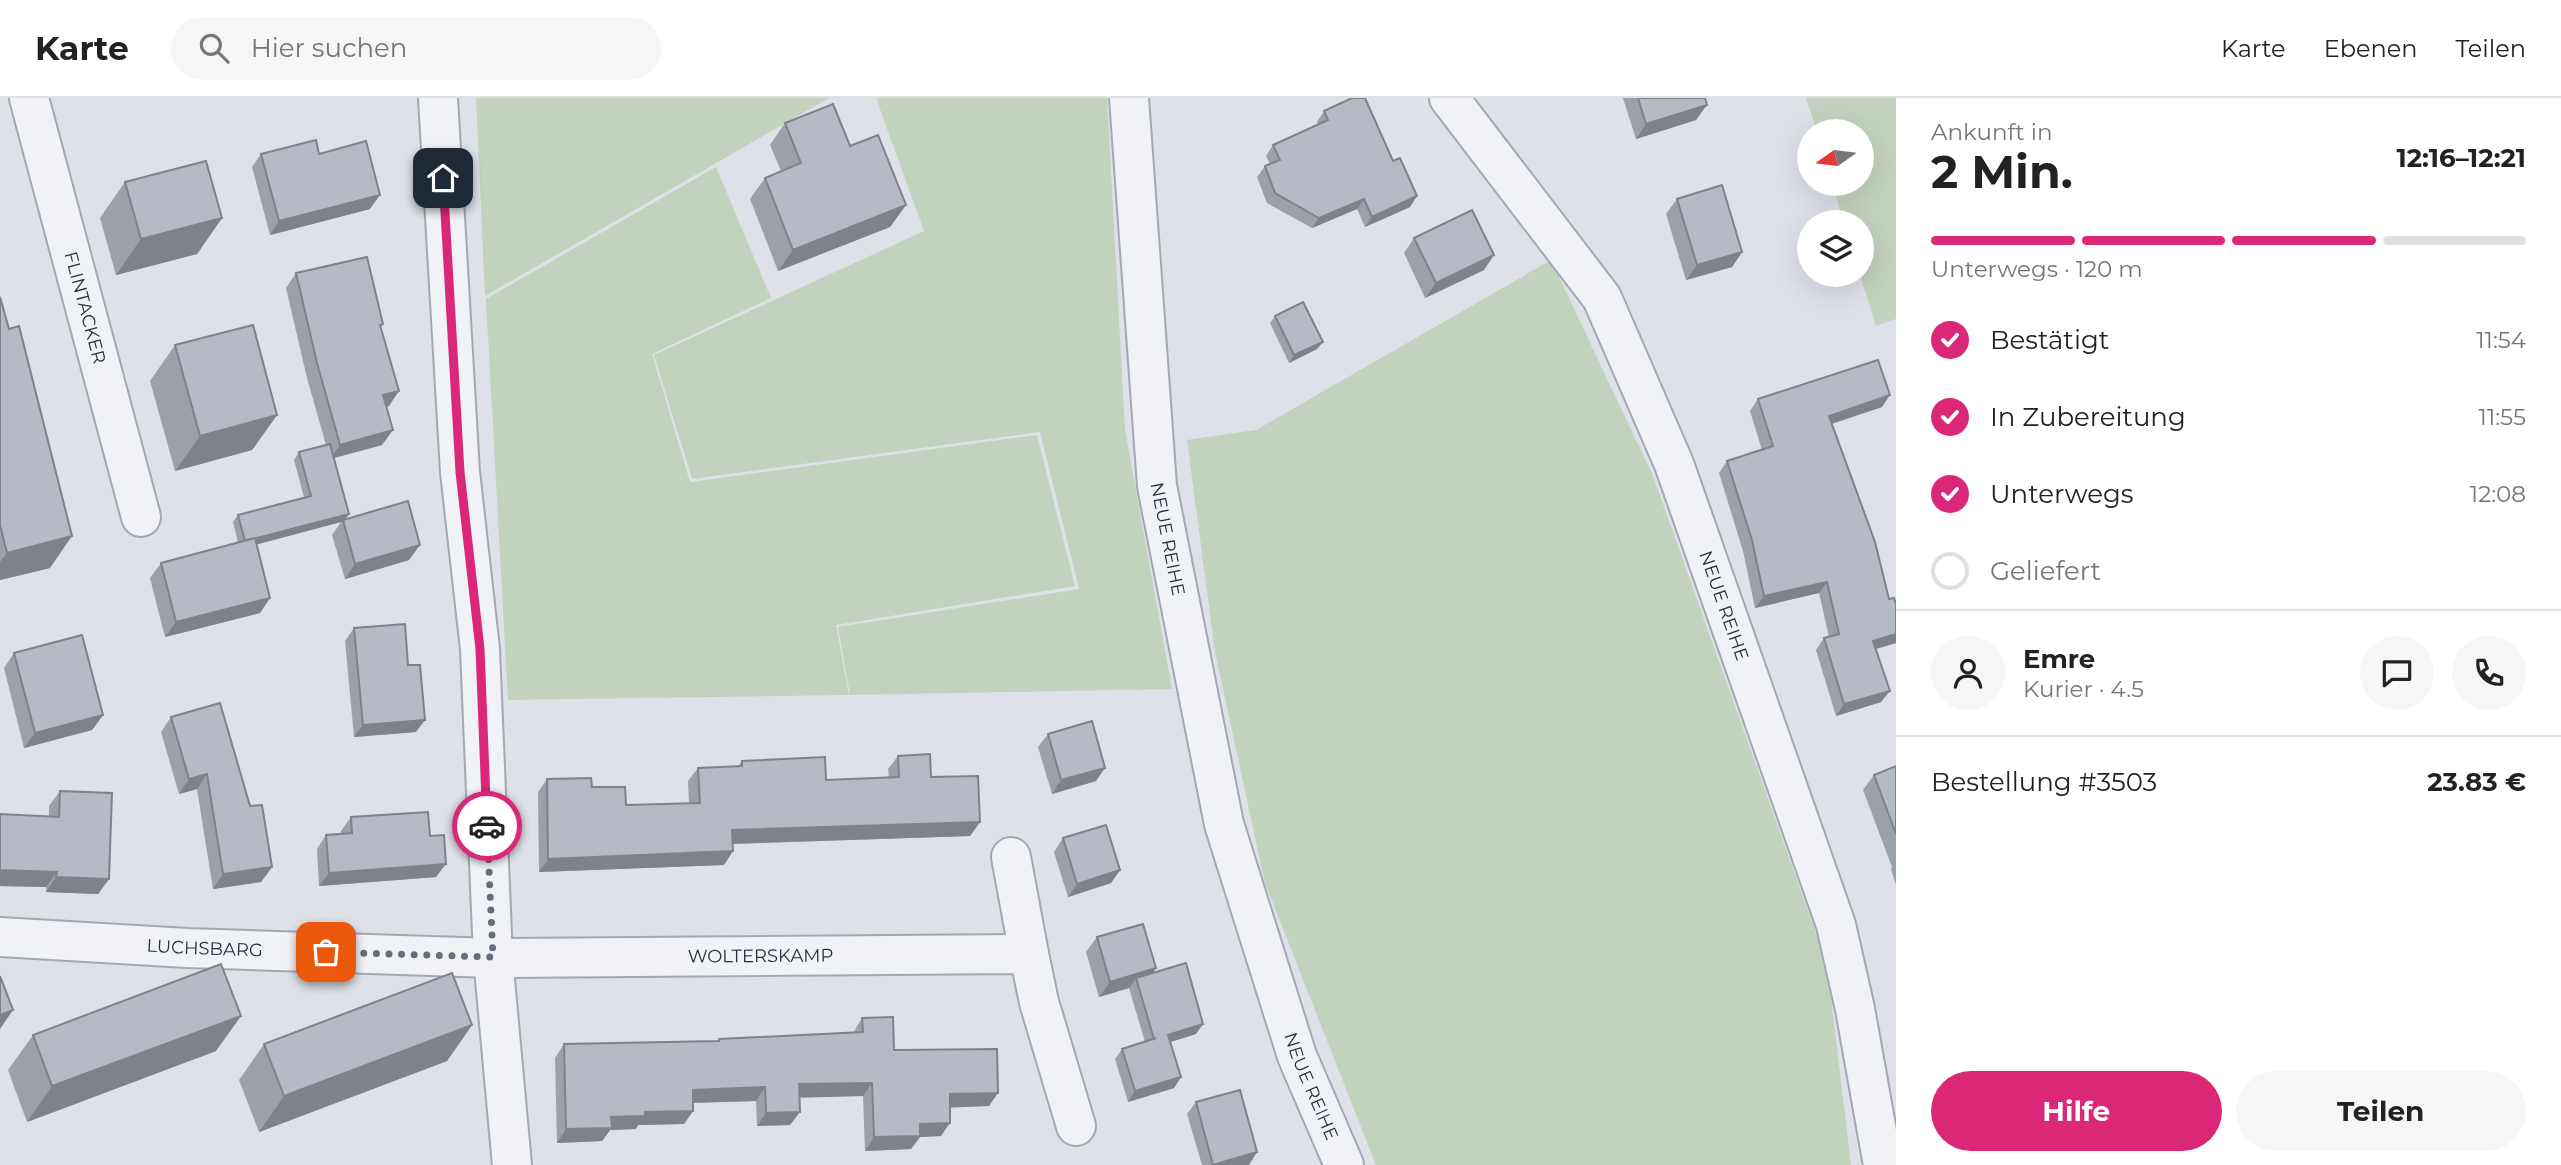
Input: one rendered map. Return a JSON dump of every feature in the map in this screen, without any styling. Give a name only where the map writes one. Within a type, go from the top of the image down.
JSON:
[{"type":"street","name":"FLINTACKER","points":[[29,98],[141,517]]},
{"type":"street","points":[[438,98],[460,472],[480,649],[493,957],[512,1165]]},
{"type":"street","name":"NEUE REIHE","points":[[1129,98],[1157,486],[1222,810],[1297,1056],[1344,1165]]},
{"type":"street","name":"NEUE REIHE","points":[[1449,98],[1602,298],[1674,464],[1836,925],[1855,1009],[1883,1165]]},
{"type":"street","points":[[1011,857],[1039,1002],[1076,1126]]},
{"type":"street","name":"LUCHSBARG","points":[[0,937],[187,948],[493,957]]},
{"type":"street","name":"WOLTERSKAMP","points":[[493,957],[1029,954]]},
{"type":"green space","points":[[476,98],[829,98],[485,296]]},
{"type":"green space","points":[[876,98],[1107,98],[1125,429],[1172,689],[850,695],[838,627],[1079,589],[1040,432],[692,479],[654,355],[924,231]]},
{"type":"green space","points":[[1806,98],[1896,98],[1896,319],[1876,326],[1864,287],[1874,287],[1874,210],[1840,210],[1836,196],[1874,196],[1874,119],[1813,119]]},
{"type":"green space","points":[[716,167],[771,298],[652,354],[690,482],[1037,435],[1075,586],[836,625],[849,695],[508,700],[486,299]]},
{"type":"green space","points":[[1551,260],[1653,476],[1827,964],[1851,1165],[1376,1165],[1265,883],[1215,652],[1187,440],[1256,430]]},
{"type":"building","points":[[1352,98],[1365,98],[1393,161],[1400,158],[1417,196],[1372,217],[1364,199],[1319,218],[1275,193],[1265,166],[1280,160],[1273,145],[1328,120],[1324,111]]},
{"type":"building","points":[[1638,98],[1705,98],[1707,105],[1646,124]]},
{"type":"building","points":[[833,104],[850,146],[878,135],[906,205],[793,250],[765,178],[801,163],[785,123]]},
{"type":"building","points":[[316,140],[319,154],[366,141],[380,195],[279,221],[261,154]]},
{"type":"building","points":[[206,161],[222,218],[141,239],[125,182]]},
{"type":"building","points":[[1722,185],[1742,252],[1697,265],[1677,199]]},
{"type":"building","points":[[1472,210],[1494,255],[1436,283],[1414,238]]},
{"type":"building","points":[[367,257],[383,324],[380,325],[399,391],[383,395],[393,430],[340,445],[296,273]]},
{"type":"building","points":[[0,297],[9,329],[19,326],[72,536],[7,553],[0,525]]},
{"type":"building","points":[[1303,302],[1323,342],[1294,355],[1275,316]]},
{"type":"building","points":[[253,325],[277,415],[200,436],[175,345]]},
{"type":"building","points":[[1878,360],[1890,395],[1829,416],[1875,542],[1889,599],[1894,598],[1896,604],[1896,634],[1873,641],[1890,691],[1844,704],[1824,638],[1839,634],[1827,582],[1764,596],[1752,540],[1727,461],[1773,446],[1758,399]]},
{"type":"building","points":[[330,444],[349,514],[245,541],[238,515],[311,496],[299,452]]},
{"type":"building","points":[[408,501],[420,545],[355,564],[343,520]]},
{"type":"building","points":[[255,538],[270,598],[176,622],[161,563]]},
{"type":"building","points":[[405,624],[408,665],[420,665],[425,720],[363,725],[354,628]]},
{"type":"building","points":[[82,635],[103,715],[35,733],[14,653]]},
{"type":"building","points":[[220,703],[250,806],[262,805],[272,867],[223,874],[207,774],[189,779],[171,717]]},
{"type":"building","points":[[1092,721],[1105,768],[1061,780],[1048,734]]},
{"type":"building","points":[[930,754],[931,777],[978,776],[980,822],[732,830],[733,851],[548,859],[547,779],[591,778],[592,787],[625,787],[626,805],[700,803],[698,768],[742,766],[742,761],[825,757],[826,780],[899,777],[898,756]]},
{"type":"building","points":[[1896,766],[1896,834],[1874,775]]},
{"type":"building","points":[[60,791],[112,793],[109,879],[56,877],[57,872],[0,870],[0,814],[59,817]]},
{"type":"building","points":[[428,812],[430,836],[444,835],[446,864],[329,873],[326,835],[352,833],[351,817]]},
{"type":"building","points":[[1106,825],[1120,870],[1077,884],[1063,838]]},
{"type":"building","points":[[1143,924],[1156,968],[1110,982],[1097,937]]},
{"type":"building","points":[[1186,963],[1203,1024],[1168,1035],[1181,1077],[1135,1091],[1122,1049],[1154,1039],[1136,978]]},
{"type":"building","points":[[221,964],[241,1016],[52,1086],[33,1035]]},
{"type":"building","points":[[452,973],[472,1025],[284,1096],[264,1044]]},
{"type":"building","points":[[0,976],[13,1010],[0,1015]]},
{"type":"building","points":[[893,1017],[894,1050],[997,1049],[998,1093],[950,1094],[950,1123],[920,1124],[920,1136],[874,1137],[872,1083],[799,1084],[800,1112],[766,1113],[765,1087],[693,1090],[693,1111],[645,1112],[645,1116],[611,1117],[612,1128],[566,1129],[564,1044],[719,1041],[863,1032],[862,1018]]},
{"type":"building","points":[[1240,1090],[1257,1152],[1213,1165],[1196,1102]]},
{"type":"way so far","points":[[326,952],[493,957],[487,826]]},
{"type":"route","points":[[443,178],[460,472],[480,649],[487,826]]}]
